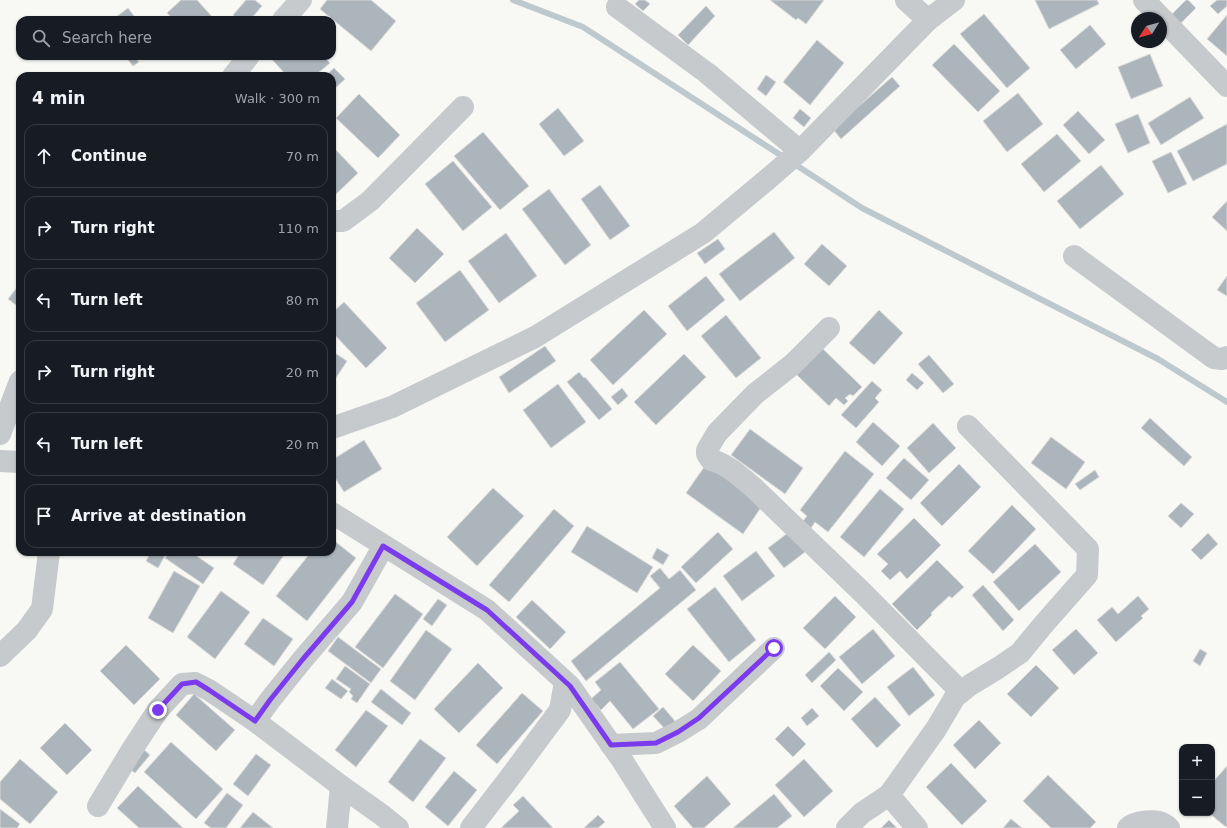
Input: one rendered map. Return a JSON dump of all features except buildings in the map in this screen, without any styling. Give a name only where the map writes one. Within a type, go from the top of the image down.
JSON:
[{"type":"street","points":[[287,16],[301,0]]},
{"type":"street","points":[[906,0],[928,20]]},
{"type":"street","points":[[336,427],[392,407],[535,337],[703,233],[800,151],[928,20],[954,0]]},
{"type":"street","points":[[1144,0],[1227,86]]},
{"type":"street","points":[[617,7],[707,73],[800,151]]},
{"type":"street","points":[[236,72],[246,60]]},
{"type":"street","points":[[336,221],[343,221],[370,201],[463,108]]},
{"type":"street","points":[[1074,256],[1214,358],[1222,359],[1227,357]]},
{"type":"street","points":[[829,328],[793,364],[755,394],[717,433],[707,450],[707,454],[711,460],[734,472],[760,493],[863,593],[961,692]]},
{"type":"street","points":[[0,434],[16,392]]},
{"type":"street","points":[[846,828],[862,813],[889,795],[936,729],[955,697],[970,685],[1020,653],[1087,575],[1088,549],[968,426]]},
{"type":"street","points":[[0,461],[16,462]]},
{"type":"street","points":[[336,516],[487,610],[570,686],[622,760],[665,828]]},
{"type":"street","points":[[255,721],[303,659],[352,602],[383,546]]},
{"type":"street","points":[[0,656],[27,630],[42,609],[49,556]]},
{"type":"street","points":[[611,745],[656,743],[678,732],[699,718],[774,648]]},
{"type":"street","points":[[98,806],[158,710],[182,684],[196,682],[255,721],[398,828]]},
{"type":"street","points":[[471,828],[560,710],[565,682]]},
{"type":"street","points":[[560,710],[581,703]]},
{"type":"street","points":[[337,828],[341,786]]},
{"type":"street","points":[[889,795],[916,828]]},
{"type":"street","points":[[1128,828],[1131,825],[1146,821],[1163,823],[1169,828]]},
{"type":"waterway","points":[[513,0],[583,27],[785,158]]},
{"type":"waterway","points":[[793,163],[862,208],[1158,359],[1227,402]]},
{"type":"route","points":[[158,710],[182,684],[196,682],[255,721],[303,659],[352,602],[383,546],[487,610],[570,686],[611,745],[656,743],[678,732],[699,718],[774,648]]}]
